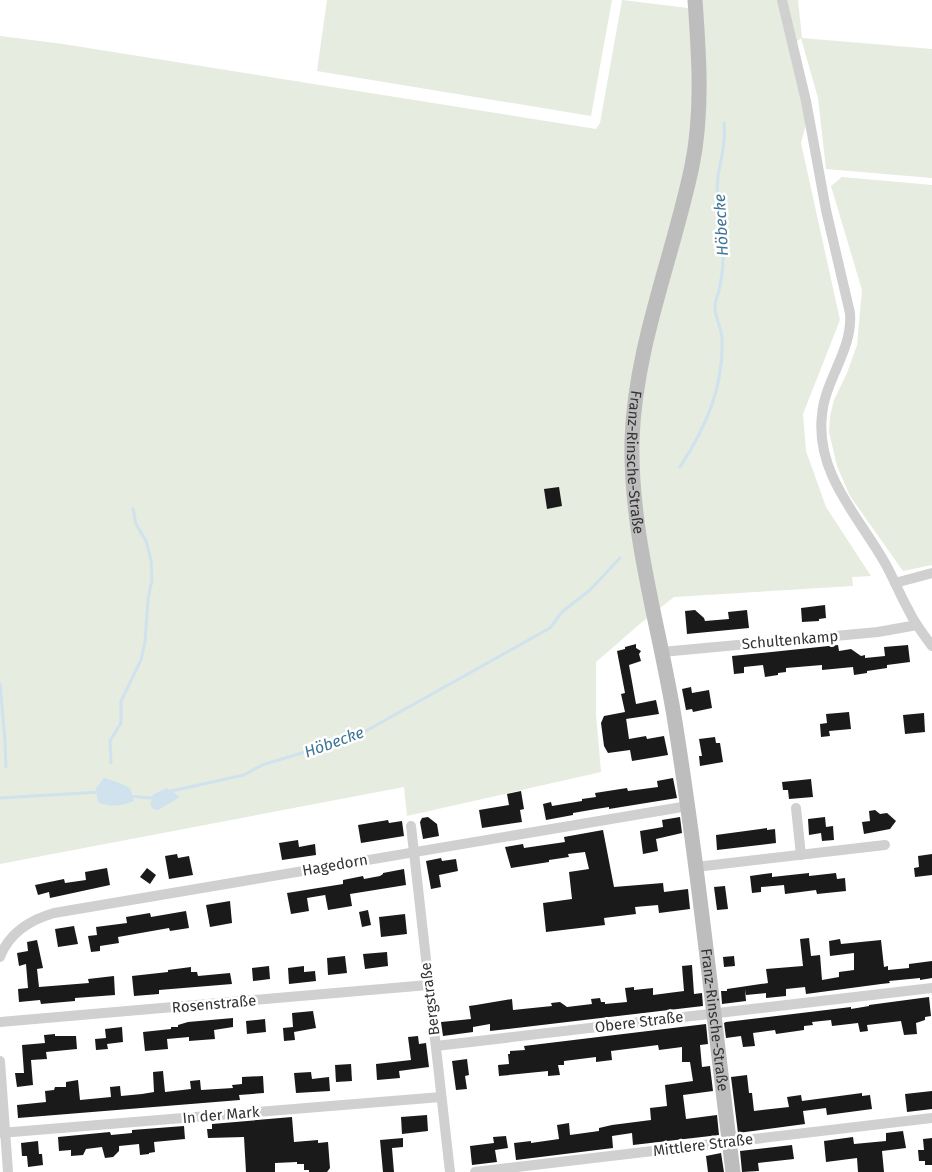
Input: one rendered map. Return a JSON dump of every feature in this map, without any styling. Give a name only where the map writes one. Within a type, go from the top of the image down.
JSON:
[{"type":"street","name":"Franz-Rinsche-Straße","points":[[694,0],[699,59],[698,124],[692,163],[676,232],[655,308],[636,393],[632,459],[636,519],[675,720],[688,806],[733,1172]]},
{"type":"street","points":[[782,0],[806,101],[826,210],[850,313],[848,340],[822,410],[823,443],[830,470],[842,496],[879,553],[917,625],[932,646]]},
{"type":"street","points":[[895,583],[932,573]]},
{"type":"street","name":"Schultenkamp","points":[[662,652],[878,632],[917,625]]},
{"type":"street","name":"Hagedorn","points":[[0,957],[3,942],[42,916],[54,913],[688,806]]},
{"type":"street","points":[[796,808],[801,854]]},
{"type":"street","name":"Bergstraße","points":[[411,826],[450,1172]]},
{"type":"street","points":[[696,867],[885,845]]},
{"type":"street","name":"Rosenstraße","points":[[0,1022],[428,985]]},
{"type":"street","name":"Obere Straße","points":[[436,1046],[932,988]]},
{"type":"street","points":[[0,1061],[2,1133],[8,1172]]},
{"type":"street","name":"In der Mark","points":[[2,1133],[441,1097]]},
{"type":"street","name":"Mittlere Straße","points":[[475,1172],[932,1118]]},
{"type":"shaded area","points":[[327,0],[612,0],[591,116],[317,71]]},
{"type":"shaded area","points":[[622,0],[688,8],[691,31],[701,0],[798,0],[802,38],[932,49],[932,178],[826,169],[818,98],[801,38],[792,46],[810,110],[801,143],[840,320],[803,414],[806,451],[826,507],[871,576],[852,577],[853,586],[674,597],[596,662],[596,714],[601,772],[407,816],[404,787],[0,864],[0,36],[63,44],[596,129],[600,123]]},
{"type":"shaded area","points":[[842,177],[932,185],[932,565],[903,571],[850,496],[837,466],[829,432],[834,400],[847,373],[857,345],[862,290],[831,186]]},
{"type":"water","points":[[104,778],[130,788],[134,801],[116,806],[98,802],[96,788]]},
{"type":"water","points":[[167,788],[180,797],[158,810],[153,809],[150,804],[154,794]]},
{"type":"building","points":[[559,487],[562,506],[547,509],[544,489]]},
{"type":"building","points":[[825,605],[826,618],[819,619],[819,621],[802,622],[801,608]]},
{"type":"building","points":[[695,610],[705,621],[729,619],[728,612],[747,610],[749,628],[687,634],[685,611]]},
{"type":"building","points":[[636,644],[636,648],[641,651],[639,654],[641,661],[629,665],[636,704],[656,700],[659,714],[626,719],[629,739],[646,736],[647,739],[664,736],[668,755],[632,761],[630,750],[608,753],[604,746],[601,723],[604,716],[625,712],[621,694],[625,693],[617,651]]},
{"type":"building","points":[[838,645],[839,651],[851,649],[861,656],[865,655],[865,658],[885,656],[884,647],[908,645],[910,662],[887,665],[887,668],[854,675],[853,667],[822,670],[822,665],[786,668],[786,672],[765,677],[763,665],[744,667],[744,673],[734,674],[732,656]]},
{"type":"building","points":[[691,687],[692,693],[709,690],[712,708],[693,712],[692,709],[686,710],[682,689]]},
{"type":"building","points":[[849,712],[851,729],[829,731],[830,736],[821,737],[820,724],[827,723],[826,714]]},
{"type":"building","points":[[924,713],[925,732],[905,734],[903,715]]},
{"type":"building","points":[[715,737],[716,743],[720,743],[723,762],[700,766],[699,756],[702,756],[699,739]]},
{"type":"building","points":[[673,778],[677,798],[609,809],[609,807],[596,809],[546,820],[543,804],[551,802],[552,806],[582,801],[582,799],[596,797],[595,793],[627,788],[628,791],[658,787],[657,781]]},
{"type":"building","points":[[811,779],[813,797],[789,799],[788,790],[783,790],[782,782]]},
{"type":"building","points":[[521,791],[524,809],[520,810],[522,822],[482,828],[479,810],[509,805],[507,794]]},
{"type":"building","points":[[875,810],[880,814],[887,813],[896,821],[890,829],[864,834],[862,822],[870,821],[869,811]]},
{"type":"building","points":[[428,817],[437,824],[439,836],[423,839],[420,822],[422,818]]},
{"type":"building","points":[[680,817],[682,833],[656,839],[658,851],[643,854],[640,831],[663,827],[662,820]]},
{"type":"building","points":[[825,817],[826,827],[833,826],[834,840],[822,841],[821,833],[809,835],[808,819]]},
{"type":"building","points":[[388,820],[389,823],[402,821],[404,836],[361,843],[358,825]]},
{"type":"building","points":[[767,828],[767,830],[775,829],[776,843],[717,850],[716,835]]},
{"type":"building","points":[[603,830],[614,887],[663,883],[664,892],[688,889],[690,909],[659,913],[658,905],[635,907],[636,914],[604,918],[605,925],[546,932],[543,903],[572,899],[569,872],[589,869],[585,852],[568,854],[569,857],[549,860],[549,862],[511,868],[505,847],[523,844],[524,848],[565,842],[564,837]]},
{"type":"building","points":[[298,840],[299,847],[315,844],[316,855],[282,860],[279,843]]},
{"type":"building","points":[[177,854],[178,858],[189,856],[193,875],[169,879],[165,856]]},
{"type":"building","points":[[932,854],[932,875],[915,877],[914,868],[919,867],[918,856]]},
{"type":"building","points":[[441,858],[442,861],[456,859],[458,871],[439,875],[441,887],[431,889],[426,861]]},
{"type":"building","points":[[107,868],[110,885],[50,898],[49,892],[38,895],[35,885],[64,879],[65,883],[86,880],[85,872]]},
{"type":"building","points":[[147,868],[156,875],[150,884],[140,877]]},
{"type":"building","points":[[404,869],[406,885],[350,894],[352,906],[328,910],[325,894],[307,898],[309,911],[291,914],[287,893],[343,884],[343,880],[363,876],[364,879]]},
{"type":"building","points":[[772,873],[772,877],[809,873],[809,876],[836,873],[837,879],[845,878],[846,891],[817,894],[816,890],[785,894],[784,885],[761,887],[761,892],[752,893],[750,876]]},
{"type":"building","points":[[725,886],[728,909],[717,910],[714,887]]},
{"type":"building","points":[[230,901],[232,923],[210,927],[206,905]]},
{"type":"building","points":[[368,910],[371,925],[362,927],[359,912]]},
{"type":"building","points":[[186,911],[189,928],[170,931],[169,928],[118,937],[119,943],[100,946],[100,951],[91,952],[88,936],[97,935],[96,927],[127,923],[126,917],[150,913],[151,917]]},
{"type":"building","points":[[405,914],[407,934],[381,937],[379,917]]},
{"type":"building","points":[[74,926],[78,944],[58,947],[55,929]]},
{"type":"building","points":[[809,938],[811,956],[820,955],[822,980],[839,977],[839,972],[854,970],[854,953],[830,956],[829,941],[840,939],[841,944],[881,940],[884,967],[888,966],[888,970],[909,968],[909,964],[932,961],[932,978],[889,981],[890,983],[806,994],[805,987],[786,989],[786,996],[766,998],[766,993],[746,995],[745,989],[746,1001],[722,1004],[721,991],[768,983],[766,969],[803,966],[800,939]]},
{"type":"building","points":[[37,940],[43,968],[37,969],[39,987],[89,983],[88,979],[114,976],[115,995],[75,998],[75,1001],[41,1004],[40,1000],[19,1002],[18,989],[28,988],[26,964],[19,966],[17,953],[28,951],[27,942]]},
{"type":"building","points":[[387,952],[388,966],[365,969],[363,954]]},
{"type":"building","points":[[345,956],[347,973],[328,975],[327,958]]},
{"type":"building","points":[[734,956],[735,966],[724,967],[723,957]]},
{"type":"building","points":[[692,965],[694,994],[702,993],[703,1006],[490,1031],[490,1024],[473,1027],[473,1032],[443,1036],[441,1022],[471,1019],[469,1006],[512,999],[513,1010],[552,1006],[551,1003],[560,1002],[567,1007],[592,1004],[591,999],[600,998],[601,1002],[605,1002],[605,1004],[627,1002],[625,988],[634,987],[634,990],[653,988],[653,995],[684,991],[682,966]]},
{"type":"building","points":[[269,966],[270,979],[253,981],[252,968]]},
{"type":"building","points":[[304,966],[304,972],[315,971],[316,981],[289,984],[288,968]]},
{"type":"building","points":[[191,967],[191,972],[197,972],[198,976],[230,973],[232,984],[159,990],[159,994],[134,996],[132,976]]},
{"type":"building","points":[[929,997],[931,1016],[925,1017],[925,1020],[916,1023],[917,1034],[904,1035],[901,1021],[867,1025],[868,1031],[860,1032],[858,1023],[832,1026],[831,1020],[812,1022],[813,1025],[804,1026],[804,1030],[776,1034],[775,1030],[753,1033],[755,1046],[743,1047],[741,1036],[726,1038],[724,1023],[726,1022],[851,1007],[851,1009]]},
{"type":"building","points":[[313,1011],[316,1028],[294,1032],[295,1040],[284,1041],[283,1028],[293,1027],[292,1013]]},
{"type":"building","points":[[233,1018],[233,1027],[214,1030],[215,1039],[189,1041],[189,1037],[167,1039],[168,1049],[145,1051],[143,1032],[171,1029],[171,1027],[178,1027],[178,1025],[188,1022]]},
{"type":"building","points":[[265,1019],[266,1032],[247,1034],[246,1021]]},
{"type":"building","points":[[706,1024],[708,1044],[700,1045],[702,1067],[710,1066],[713,1091],[683,1095],[686,1119],[717,1115],[719,1135],[633,1145],[632,1133],[612,1136],[613,1148],[516,1160],[514,1143],[531,1141],[531,1143],[559,1139],[557,1125],[569,1123],[570,1135],[599,1131],[599,1128],[612,1125],[651,1120],[650,1108],[667,1106],[665,1085],[693,1081],[690,1062],[682,1062],[682,1047],[659,1050],[658,1045],[611,1051],[612,1060],[596,1062],[596,1057],[564,1061],[564,1065],[558,1065],[560,1075],[548,1076],[548,1071],[499,1076],[498,1065],[509,1064],[508,1054],[510,1054],[510,1051],[525,1050],[524,1046]]},
{"type":"building","points":[[122,1027],[123,1042],[107,1044],[108,1049],[96,1050],[95,1039],[106,1038],[105,1029]]},
{"type":"building","points":[[55,1034],[55,1036],[76,1036],[77,1049],[46,1052],[47,1059],[31,1060],[33,1085],[17,1087],[15,1073],[24,1073],[22,1045],[45,1043],[44,1035]]},
{"type":"building","points":[[418,1036],[419,1044],[426,1043],[429,1067],[399,1071],[400,1078],[377,1080],[376,1064],[411,1060],[408,1037]]},
{"type":"building","points":[[467,1059],[469,1075],[465,1076],[467,1089],[456,1090],[452,1061]]},
{"type":"building","points":[[351,1064],[352,1081],[336,1082],[335,1065]]},
{"type":"building","points":[[163,1071],[165,1092],[191,1089],[190,1081],[200,1080],[201,1090],[233,1088],[232,1085],[242,1084],[242,1077],[263,1076],[264,1093],[239,1095],[240,1100],[18,1118],[17,1105],[46,1102],[45,1091],[54,1090],[55,1087],[66,1087],[66,1082],[78,1080],[80,1100],[111,1097],[110,1087],[120,1086],[121,1096],[142,1094],[154,1092],[153,1072]]},
{"type":"building","points":[[311,1072],[312,1079],[329,1077],[330,1091],[296,1093],[294,1073]]},
{"type":"building","points":[[747,1075],[754,1111],[789,1107],[787,1097],[801,1095],[802,1101],[862,1093],[862,1096],[870,1095],[872,1109],[827,1115],[826,1108],[803,1111],[805,1124],[738,1133],[731,1077]]},
{"type":"building","points":[[932,1091],[932,1109],[907,1112],[905,1094]]},
{"type":"building","points":[[427,1115],[428,1131],[402,1134],[401,1117]]},
{"type":"building","points":[[292,1117],[294,1142],[318,1140],[318,1143],[328,1142],[330,1168],[327,1172],[309,1172],[309,1170],[304,1170],[304,1164],[297,1164],[297,1162],[275,1163],[275,1172],[246,1172],[244,1137],[208,1138],[207,1129],[212,1129],[212,1124]]},
{"type":"building","points":[[184,1126],[185,1139],[154,1142],[155,1152],[149,1154],[140,1155],[139,1144],[119,1146],[119,1151],[113,1157],[105,1158],[102,1147],[86,1149],[83,1155],[71,1156],[71,1150],[59,1151],[58,1137],[110,1132],[111,1135],[132,1133],[132,1130]]},
{"type":"building","points":[[903,1131],[906,1148],[882,1151],[884,1172],[858,1172],[857,1158],[826,1162],[824,1141],[853,1137],[854,1144],[886,1141],[886,1133]]},
{"type":"building","points":[[506,1136],[508,1148],[495,1150],[497,1162],[472,1165],[470,1146],[494,1143],[493,1137]]},
{"type":"building","points":[[403,1138],[403,1147],[392,1148],[394,1172],[383,1172],[380,1140]]},
{"type":"building","points":[[932,1138],[932,1165],[925,1165],[925,1161],[919,1161],[918,1150],[924,1150],[923,1139]]},
{"type":"building","points":[[38,1141],[39,1154],[42,1154],[43,1165],[28,1167],[27,1156],[22,1156],[21,1143]]},
{"type":"building","points":[[792,1145],[794,1159],[758,1163],[759,1171],[742,1172],[740,1151]]},
{"type":"building","points":[[721,1153],[724,1172],[708,1172],[706,1156]]},
{"type":"waterway","name":"Höbecke","points":[[680,467],[698,437],[712,406],[720,373],[722,338],[715,306],[723,264],[717,199],[718,176],[724,143],[724,123]]},
{"type":"waterway","points":[[111,763],[110,741],[121,723],[121,701],[141,660],[145,642],[148,599],[152,580],[151,560],[146,541],[136,524],[133,509]]},
{"type":"waterway","name":"Höbecke","points":[[167,792],[244,775],[262,765],[355,737],[550,628],[562,612],[590,590],[620,558]]},
{"type":"waterway","points":[[0,684],[6,767]]},
{"type":"waterway","name":"Höbecke","points":[[0,798],[100,792]]},
{"type":"waterway","name":"Höbecke","points":[[128,796],[150,798],[157,796]]}]
